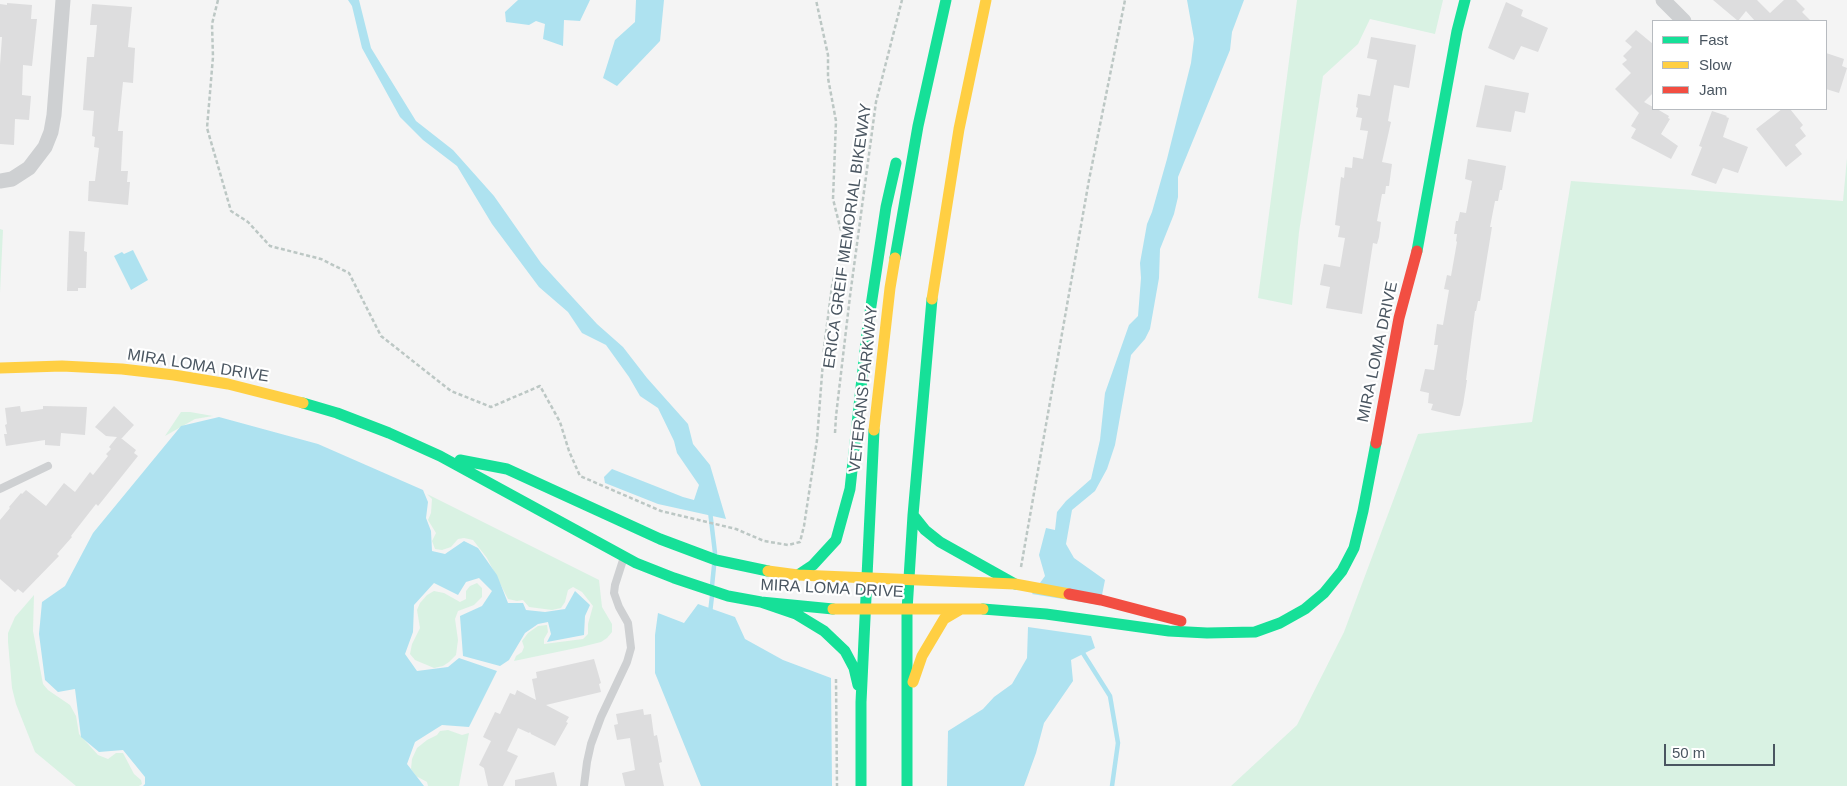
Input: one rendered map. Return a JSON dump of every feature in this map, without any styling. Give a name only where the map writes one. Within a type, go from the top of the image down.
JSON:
[{"type":"main road","name":"VETERANS PARKWAY","points":[[861,786],[861,702],[873,435],[890,288],[919,122],[946,0]]},
{"type":"main road","points":[[907,786],[907,610],[932,292],[958,129],[986,0]]},
{"type":"main road","name":"MIRA LOMA DRIVE","points":[[0,368],[62,366],[174,374],[281,396],[337,413],[389,433],[440,456],[624,557],[654,571],[728,596],[761,602],[838,609],[995,609],[1169,630],[1224,633],[1255,632],[1280,623],[1305,609],[1324,593],[1342,571],[1354,548],[1363,511],[1399,318],[1417,252],[1457,31],[1465,0]]},
{"type":"main road","points":[[798,575],[813,565],[836,540],[850,489],[867,332],[886,208],[896,161],[919,122]]},
{"type":"main road","name":"MIRA LOMA DRIVE","points":[[440,456],[508,469],[660,539],[716,560],[737,565],[798,575],[1015,584],[1102,600],[1224,633]]},
{"type":"main road","points":[[913,515],[924,530],[940,542],[1015,584]]},
{"type":"main road","points":[[761,602],[796,614],[824,631],[845,651],[854,668],[861,702]]},
{"type":"main road","points":[[907,698],[922,656],[944,619],[961,609]]},
{"type":"street","points":[[0,181],[12,179],[29,168],[45,147],[51,132],[63,0]]},
{"type":"street","points":[[1663,0],[1683,20]]},
{"type":"lane","points":[[0,489],[48,466]]},
{"type":"lane","points":[[584,786],[587,762],[601,717],[627,662],[631,648],[628,623],[614,593],[624,557]]},
{"type":"path","points":[[218,0],[212,24],[213,57],[207,128],[231,210],[248,222],[270,246],[321,259],[349,273],[381,336],[451,391],[492,407],[540,386],[560,422],[569,451],[580,476],[661,511],[736,529],[764,542],[788,545],[800,542],[804,526],[817,440],[825,339],[832,286],[842,235],[833,199],[836,121],[828,78],[828,55],[816,0]]},
{"type":"path","name":"ERICA GREIF MEMORIAL BIKEWAY","points":[[835,434],[850,296],[876,102],[902,0]]},
{"type":"path","points":[[1021,569],[1089,180],[1125,0]]},
{"type":"path","points":[[836,678],[836,786]]},
{"type":"green space","points":[[1297,0],[1443,0],[1435,34],[1370,19],[1358,44],[1323,76],[1299,232],[1292,305],[1258,298]]},
{"type":"green space","points":[[1847,158],[1847,786],[1231,786],[1297,725],[1344,632],[1418,434],[1532,422],[1571,181],[1843,201]]},
{"type":"green space","points":[[0,229],[3,230],[0,293]]},
{"type":"green space","points":[[181,412],[213,416],[195,419],[165,436]]},
{"type":"green space","points":[[427,494],[599,580],[602,607],[612,624],[612,632],[601,642],[514,661],[524,647],[522,641],[528,633],[538,626],[547,625],[548,632],[544,639],[544,644],[583,639],[588,634],[588,624],[593,606],[582,592],[573,587],[568,590],[565,602],[561,608],[552,610],[529,607],[523,600],[508,599],[487,558],[473,540],[458,539],[451,547],[442,550],[435,549],[432,541],[436,533],[428,520],[431,513],[432,499]]},
{"type":"green space","points":[[477,583],[482,588],[482,597],[474,605],[458,611],[455,619],[458,640],[456,655],[443,666],[434,668],[415,660],[410,654],[412,644],[420,628],[417,610],[420,603],[427,595],[434,591],[444,593],[460,602],[466,599],[466,591],[470,586]]},
{"type":"green space","points":[[34,595],[33,631],[43,684],[48,690],[70,705],[76,716],[79,734],[98,755],[108,759],[116,753],[123,753],[134,774],[141,780],[142,784],[139,786],[76,786],[35,752],[16,704],[12,688],[8,642],[8,633],[15,617]]},
{"type":"green space","points":[[448,730],[462,735],[469,733],[459,786],[428,786],[427,782],[416,776],[411,769],[412,759],[417,748],[440,731]]},
{"type":"water","points":[[348,0],[359,0],[371,48],[416,121],[453,150],[494,196],[541,263],[597,324],[623,347],[647,378],[688,424],[693,444],[710,465],[726,519],[658,504],[605,483],[604,477],[612,469],[694,500],[699,485],[677,453],[674,441],[658,408],[640,396],[606,345],[582,333],[568,312],[539,287],[492,224],[457,166],[423,140],[400,117],[362,48],[352,6]]},
{"type":"water","points":[[518,0],[590,0],[580,21],[564,20],[563,46],[543,39],[545,24],[536,21],[529,25],[506,22],[505,12]]},
{"type":"water","points":[[636,0],[664,0],[660,41],[617,86],[603,78],[615,40],[635,22]]},
{"type":"water","points":[[1187,0],[1244,0],[1232,32],[1230,50],[1178,177],[1178,197],[1174,214],[1160,249],[1159,278],[1150,329],[1145,339],[1131,355],[1115,445],[1107,469],[1095,491],[1072,510],[1066,544],[1074,558],[1105,580],[1100,605],[1032,594],[1045,576],[1039,555],[1046,528],[1055,530],[1057,512],[1066,501],[1091,479],[1100,440],[1105,393],[1129,325],[1138,316],[1141,278],[1140,263],[1147,224],[1167,159],[1191,63],[1194,39]]},
{"type":"water","points":[[133,250],[148,280],[131,290],[114,256]]},
{"type":"water","points":[[219,417],[318,444],[423,490],[428,502],[426,518],[431,531],[432,551],[445,554],[464,541],[478,548],[497,575],[508,603],[523,603],[526,610],[545,612],[565,609],[575,591],[590,605],[585,616],[584,635],[547,642],[551,634],[548,622],[538,624],[525,633],[509,660],[500,666],[463,656],[460,616],[482,606],[492,591],[479,578],[466,582],[458,595],[434,583],[414,605],[413,632],[405,654],[417,671],[448,667],[459,658],[497,671],[469,727],[442,725],[415,742],[407,764],[424,786],[143,786],[145,784],[145,777],[123,750],[99,752],[81,737],[75,689],[58,692],[45,680],[39,634],[42,602],[65,586],[93,533],[181,426]]},
{"type":"water","points":[[698,604],[735,617],[745,639],[783,660],[831,678],[832,786],[701,786],[655,673],[655,635],[658,613],[684,623]]},
{"type":"water","points":[[1028,627],[1091,636],[1095,648],[1071,660],[1073,681],[1044,723],[1024,786],[947,786],[948,731],[983,709],[994,697],[1012,684],[1027,658]]},
{"type":"building","points":[[1713,0],[1757,0],[1770,13],[1784,0],[1796,0],[1805,9],[1802,12],[1810,20],[1754,20],[1746,11],[1737,20]]},
{"type":"building","points":[[1506,2],[1523,10],[1521,16],[1548,28],[1538,52],[1521,46],[1514,60],[1488,48]]},
{"type":"building","points":[[7,3],[32,5],[31,19],[37,19],[32,66],[23,65],[22,95],[31,96],[29,120],[15,119],[14,145],[0,144],[2,37],[0,37],[0,4],[7,5]]},
{"type":"building","points":[[92,4],[132,7],[128,47],[135,48],[133,83],[123,82],[118,131],[123,131],[121,171],[128,171],[127,182],[130,182],[128,205],[88,201],[89,181],[95,181],[99,148],[94,147],[95,137],[92,136],[94,111],[83,110],[87,57],[94,57],[97,25],[90,25]]},
{"type":"building","points":[[1636,30],[1652,43],[1652,94],[1644,102],[1652,106],[1652,110],[1659,110],[1669,116],[1668,118],[1670,119],[1661,134],[1678,146],[1671,159],[1631,138],[1636,129],[1631,126],[1639,113],[1615,89],[1631,73],[1622,64],[1627,60],[1623,56],[1632,47],[1625,41]]},
{"type":"building","points":[[1371,37],[1416,45],[1409,88],[1394,85],[1388,121],[1391,122],[1382,162],[1392,164],[1389,186],[1386,186],[1385,194],[1382,194],[1377,221],[1381,222],[1379,237],[1377,244],[1373,243],[1362,314],[1326,308],[1330,287],[1320,285],[1324,264],[1340,267],[1345,238],[1338,237],[1340,226],[1335,225],[1341,177],[1344,178],[1345,167],[1352,168],[1353,157],[1363,159],[1368,131],[1360,130],[1362,118],[1356,117],[1358,108],[1356,107],[1358,94],[1370,96],[1377,60],[1367,58]]},
{"type":"building","points":[[1827,53],[1844,59],[1842,66],[1847,68],[1839,93],[1827,89]]},
{"type":"building","points":[[1485,85],[1529,93],[1525,113],[1515,111],[1511,132],[1476,127]]},
{"type":"building","points":[[1781,110],[1791,110],[1803,125],[1800,128],[1806,136],[1795,145],[1802,154],[1786,167],[1756,129]]},
{"type":"building","points":[[1712,111],[1729,118],[1723,137],[1748,147],[1738,173],[1723,168],[1716,184],[1691,175],[1702,147],[1699,146]]},
{"type":"building","points":[[1468,159],[1506,166],[1502,190],[1500,190],[1498,201],[1495,201],[1490,227],[1492,227],[1480,301],[1478,301],[1475,311],[1463,405],[1460,416],[1456,416],[1431,410],[1433,404],[1428,403],[1429,393],[1420,391],[1425,369],[1434,370],[1438,345],[1434,345],[1437,324],[1443,325],[1449,290],[1444,289],[1447,275],[1451,276],[1457,242],[1457,234],[1454,234],[1456,221],[1458,221],[1460,212],[1466,213],[1472,181],[1465,179]]},
{"type":"building","points":[[69,231],[85,232],[84,251],[87,252],[86,288],[78,288],[78,291],[67,291]]},
{"type":"building","points":[[20,406],[21,412],[43,409],[43,406],[87,407],[85,435],[61,433],[60,446],[45,445],[45,440],[6,446],[4,434],[7,434],[5,408]]},
{"type":"building","points":[[114,406],[134,425],[121,438],[136,450],[134,453],[138,456],[98,506],[96,504],[57,554],[59,556],[23,593],[18,589],[15,592],[0,579],[0,520],[21,493],[26,490],[46,506],[64,483],[75,492],[90,472],[93,475],[108,456],[106,454],[111,449],[109,447],[117,437],[106,436],[95,427]]},
{"type":"building","points":[[594,659],[601,683],[599,684],[601,692],[546,705],[569,717],[566,722],[568,723],[555,746],[530,732],[518,728],[507,751],[518,756],[503,786],[488,786],[484,768],[479,765],[491,741],[483,737],[495,712],[500,714],[510,693],[515,695],[517,690],[536,700],[532,679],[537,678],[536,672]]},
{"type":"building","points":[[643,709],[644,715],[651,714],[654,736],[657,735],[662,762],[659,763],[664,786],[625,786],[622,773],[635,770],[630,738],[617,740],[614,725],[618,724],[616,714]]},
{"type":"building","points":[[554,772],[557,786],[515,786],[515,780]]},
{"type":"waterway","points":[[710,511],[715,553]]},
{"type":"waterway","points":[[712,586],[714,566]]},
{"type":"waterway","points":[[710,613],[712,596]]},
{"type":"waterway","points":[[1081,650],[1110,696],[1118,743],[1112,786]]},
{"type":"traffic: fast","points":[[895,258],[918,126],[946,0]]},
{"type":"traffic: fast","points":[[1417,251],[1457,31],[1465,0]]},
{"type":"traffic: fast","points":[[798,575],[813,565],[836,540],[850,489],[867,332],[886,207],[896,163]]},
{"type":"traffic: fast","points":[[907,786],[907,610],[913,515],[932,299]]},
{"type":"traffic: fast","points":[[303,403],[337,413],[389,433],[440,456],[636,563],[674,578],[728,596],[761,602],[833,609]]},
{"type":"traffic: fast","points":[[861,786],[861,702],[874,430]]},
{"type":"traffic: fast","points":[[983,609],[1046,614],[1169,631],[1207,633],[1255,632],[1280,623],[1305,609],[1324,593],[1342,571],[1354,548],[1376,443]]},
{"type":"traffic: fast","points":[[460,460],[507,469],[660,539],[716,560],[768,571]]},
{"type":"traffic: fast","points":[[913,515],[925,530],[940,542],[1015,584]]},
{"type":"traffic: fast","points":[[761,602],[796,614],[824,631],[845,651],[854,668],[858,685]]},
{"type":"traffic: slow","points":[[932,299],[959,129],[986,0]]},
{"type":"traffic: slow","points":[[874,430],[895,258]]},
{"type":"traffic: slow","points":[[0,368],[62,366],[122,369],[174,375],[228,384],[303,403]]},
{"type":"traffic: slow","points":[[768,571],[798,575],[1015,584],[1069,594]]},
{"type":"traffic: slow","points":[[833,609],[983,609]]},
{"type":"traffic: slow","points":[[913,682],[922,656],[944,619],[961,609]]},
{"type":"traffic: jam","points":[[1376,443],[1399,318],[1417,251]]},
{"type":"traffic: jam","points":[[1069,594],[1101,600],[1181,621]]}]
